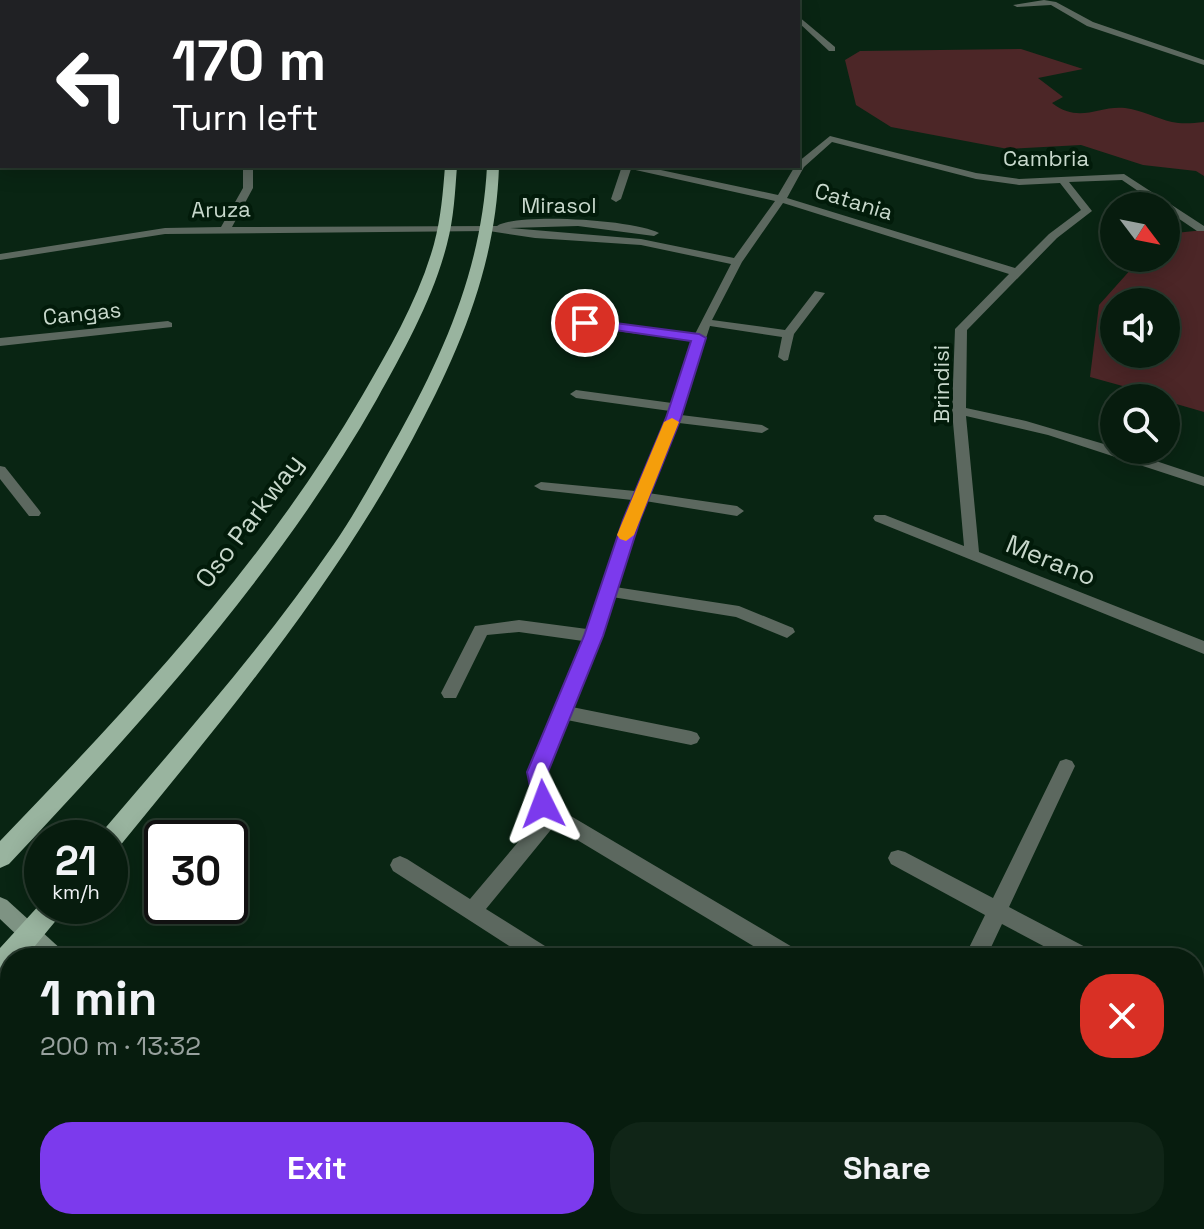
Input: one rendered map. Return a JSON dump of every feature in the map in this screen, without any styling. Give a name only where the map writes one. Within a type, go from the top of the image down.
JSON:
[{"type":"main road","name":"Oso Parkway","points":[[0,857],[104,748],[199,638],[311,491],[364,410],[426,286],[445,228],[451,168]]},
{"type":"main road","points":[[126,820],[265,651],[331,563],[375,492],[447,359],[479,269],[489,228],[493,168]]},
{"type":"main road","points":[[0,906],[45,948]]},
{"type":"main road","points":[[18,948],[40,924]]},
{"type":"street","points":[[1017,5],[1050,2],[1090,24],[1204,63]]},
{"type":"street","points":[[800,20],[832,49]]},
{"type":"street","points":[[1194,60],[1204,57]]},
{"type":"street","name":"Cambria","points":[[800,165],[832,139],[976,176],[1019,182],[1124,177],[1201,229]]},
{"type":"street","points":[[226,228],[248,188],[248,168]]},
{"type":"street","name":"Catania","points":[[616,199],[627,168]]},
{"type":"street","name":"Catania","points":[[637,168],[781,199],[1018,273]]},
{"type":"street","name":"Cambria","points":[[781,199],[798,168]]},
{"type":"street","name":"Brindisi","points":[[972,554],[959,411],[961,329],[1053,236],[1087,211],[1063,181]]},
{"type":"street","points":[[775,948],[552,815],[543,804],[537,772],[593,636],[606,591],[640,496],[675,413],[702,330],[740,258],[781,199]]},
{"type":"street","name":"Mirasol","points":[[489,228],[529,221],[606,225],[740,258]]},
{"type":"street","name":"Aruza","points":[[0,257],[165,231],[445,228]]},
{"type":"street","name":"Mirasol","points":[[445,228],[489,228],[535,235],[622,240],[740,258]]},
{"type":"street","name":"Mirasol","points":[[622,240],[629,229]]},
{"type":"street","points":[[784,357],[788,334],[819,293]]},
{"type":"street","points":[[585,323],[788,334]]},
{"type":"street","name":"Cangas","points":[[0,342],[168,325]]},
{"type":"street","points":[[576,394],[762,429]]},
{"type":"street","points":[[959,411],[1050,430],[1204,482]]},
{"type":"street","points":[[0,470],[34,513]]},
{"type":"street","points":[[541,486],[640,496],[737,511]]},
{"type":"street","name":"Merano","points":[[880,518],[1204,648]]},
{"type":"street","points":[[606,591],[739,612],[787,632]]},
{"type":"street","points":[[450,693],[481,630],[519,626],[593,636]]},
{"type":"street","points":[[562,712],[691,738]]},
{"type":"street","points":[[980,948],[1066,766]]},
{"type":"street","points":[[472,911],[552,815]]},
{"type":"street","points":[[898,858],[1067,948]]},
{"type":"street","points":[[400,865],[530,948]]},
{"type":"shaded area","points":[[1021,49],[1083,69],[1038,78],[1063,97],[1052,103],[1063,110],[1082,113],[1120,108],[1173,122],[1204,122],[1204,176],[1196,171],[1143,165],[1081,145],[1008,149],[891,127],[856,105],[845,60],[860,51]]},
{"type":"shaded area","points":[[1204,230],[1204,412],[1180,405],[1180,384],[1115,384],[1090,377],[1100,304],[1100,368],[1180,368],[1180,288],[1114,288],[1128,272],[1180,272],[1180,233]]},
{"type":"slow traffic","points":[[626,535],[672,422]]},
{"type":"route","points":[[543,804],[537,772],[593,636],[631,520],[674,418],[699,338],[585,323]]}]
